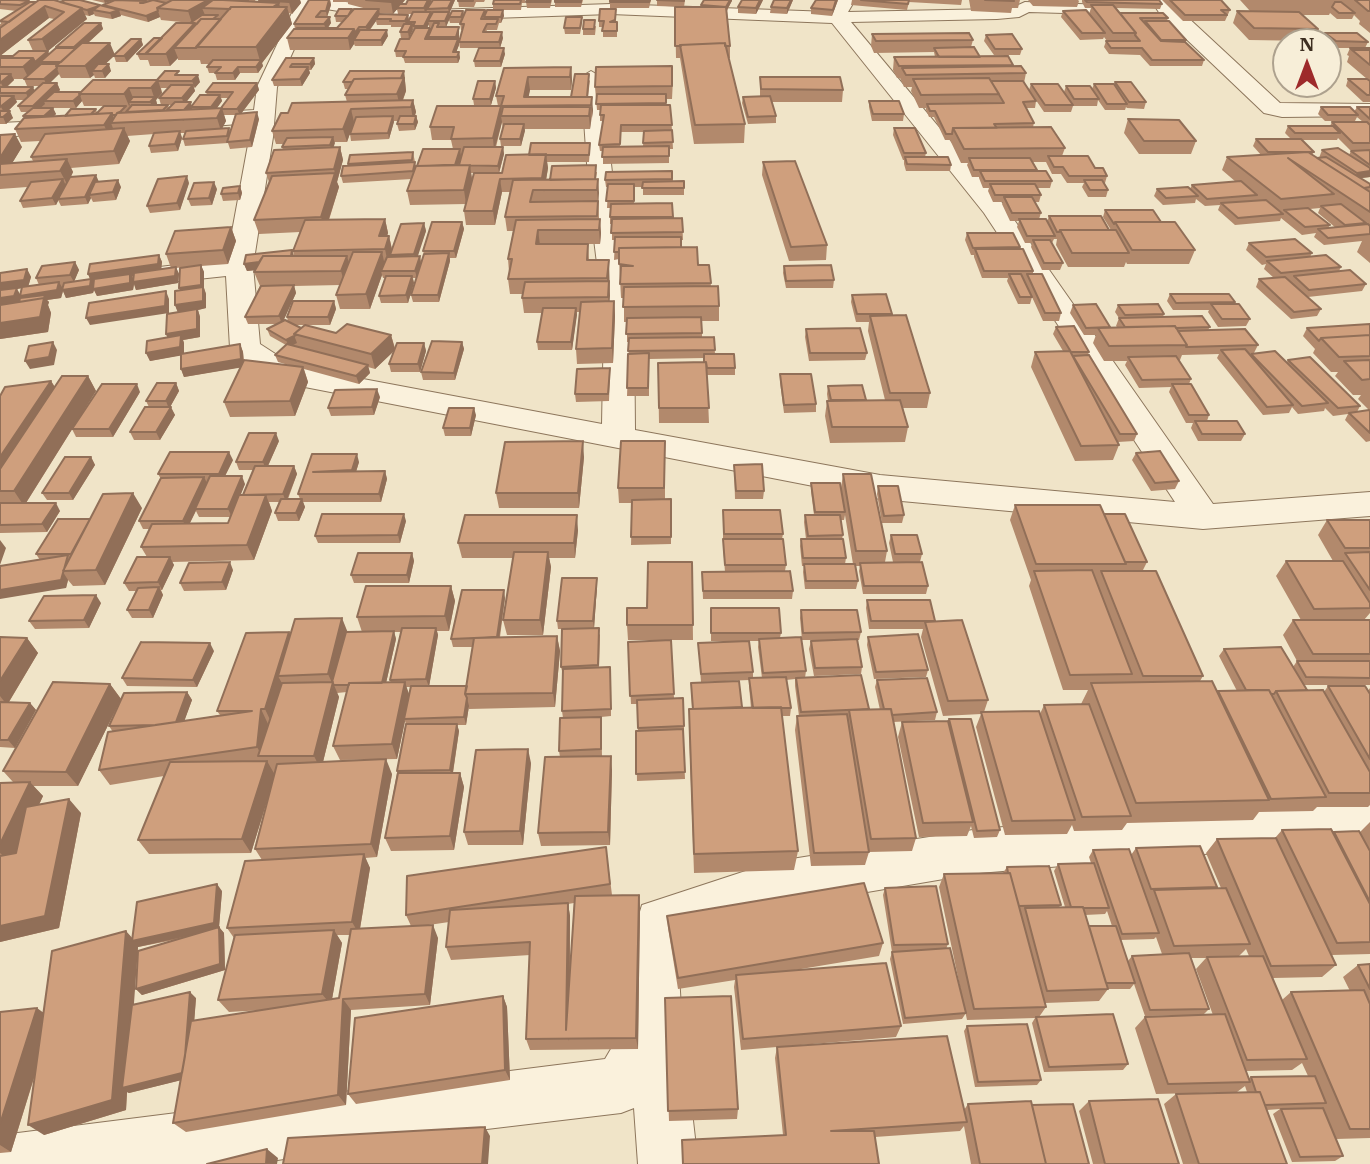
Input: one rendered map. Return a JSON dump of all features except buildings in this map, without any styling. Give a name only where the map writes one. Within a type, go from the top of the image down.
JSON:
[{"type":"street","points":[[1099,9],[1025,7],[1019,12],[996,14],[843,8],[715,15],[611,9],[402,16],[370,13],[307,0],[267,87],[239,266],[245,348],[285,374],[880,487],[1203,517],[1370,504]]},
{"type":"street","points":[[1160,0],[1167,10],[1272,108],[1282,111],[1370,110]]},
{"type":"street","points":[[843,8],[843,26],[994,209],[1203,517]]},
{"type":"street","points":[[591,77],[603,207],[620,320],[618,437]]},
{"type":"street","points":[[152,123],[264,117]]},
{"type":"street","points":[[0,130],[86,126]]},
{"type":"street","points":[[127,280],[239,266]]},
{"type":"street","points":[[668,1164],[655,1025],[653,958],[660,922],[773,885],[979,851],[1370,819]]},
{"type":"street","points":[[10,1164],[258,1134],[470,1102],[621,1085],[655,1025]]}]
